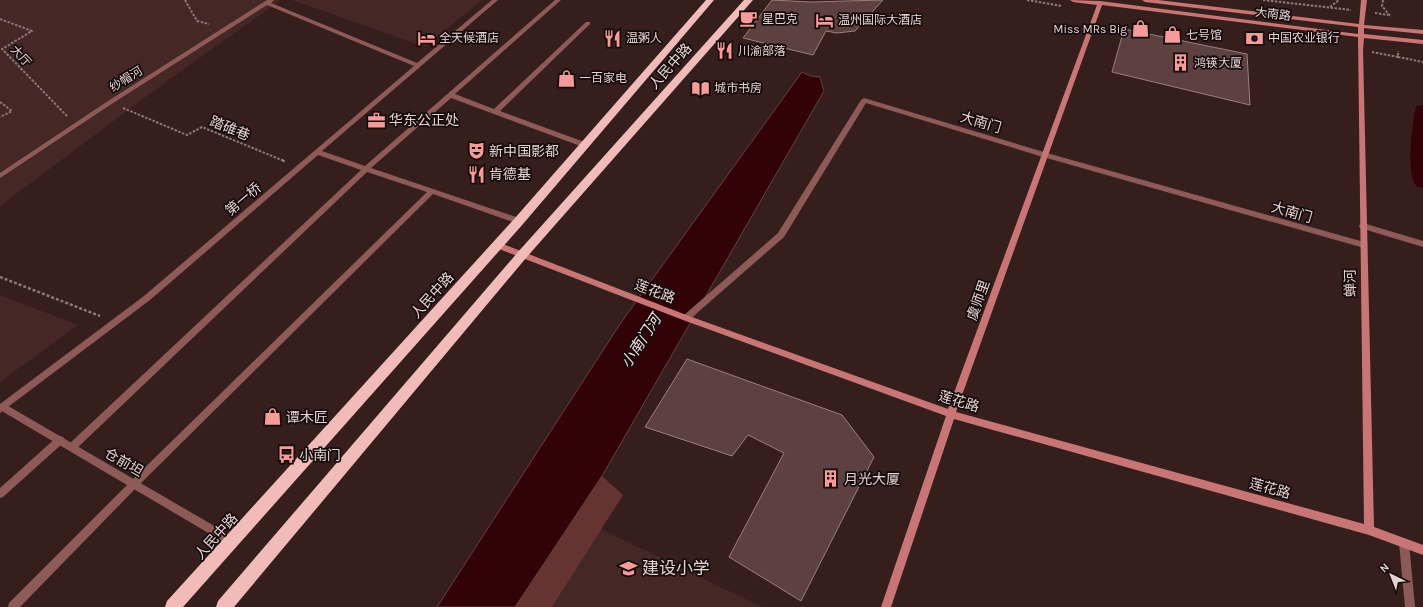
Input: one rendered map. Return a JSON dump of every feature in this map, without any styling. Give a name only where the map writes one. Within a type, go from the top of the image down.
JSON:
[{"type":"highway","name":"人民中路","points":[[173,607],[497,245],[710,0]]},
{"type":"highway","name":"人民中路","points":[[224,607],[522,255],[749,0]]},
{"type":"street","name":"第一桥","points":[[1,408],[147,298],[495,0]]},
{"type":"street","points":[[72,447],[366,168],[558,0]]},
{"type":"street","name":"大南路","points":[[1073,0],[1360,36],[1423,42]]},
{"type":"street","name":"大南路","points":[[1145,0],[1423,32]]},
{"type":"street","name":"蝉河","points":[[1364,0],[1360,36],[1369,530]]},
{"type":"street","name":"纱帽河","points":[[110,102],[107,104],[269,1]]},
{"type":"street","points":[[269,1],[418,66]]},
{"type":"street","name":"虞师里","points":[[886,607],[951,414],[1100,3]]},
{"type":"street","points":[[495,112],[588,23]]},
{"type":"street","points":[[450,95],[585,145]]},
{"type":"street","name":"大南门","points":[[686,318],[781,235],[864,100],[1045,155],[1364,246]]},
{"type":"street","name":"纱帽河","points":[[0,176],[110,102]]},
{"type":"street","points":[[317,152],[519,220]]},
{"type":"street","points":[[13,607],[134,484],[432,191]]},
{"type":"street","points":[[1364,226],[1423,244]]},
{"type":"street","name":"莲花路","points":[[497,245],[686,318],[951,414],[1369,530],[1423,550]]},
{"type":"street","name":"仓前坦","points":[[1,408],[60,440],[231,541]]},
{"type":"street","points":[[0,494],[60,440]]},
{"type":"street","points":[[1404,543],[1410,607]]},
{"type":"path","points":[[186,0],[197,21],[226,28]]},
{"type":"path","points":[[1263,0],[1330,8],[1339,0]]},
{"type":"path","points":[[1383,0],[1382,6],[1391,15]]},
{"type":"path","name":"大厅","points":[[0,19],[32,31],[2,49],[75,125]]},
{"type":"path","points":[[1398,57],[1423,62]]},
{"type":"path","points":[[0,102],[12,111],[0,117]]},
{"type":"path","name":"踏碓巷","points":[[110,102],[187,135],[202,127],[300,168]]},
{"type":"path","points":[[0,277],[115,321]]},
{"type":"shaded area","points":[[0,0],[281,0],[159,87],[0,206]]},
{"type":"shaded area","points":[[292,0],[482,0],[425,47]]},
{"type":"shaded area","points":[[0,295],[78,325],[0,382]]},
{"type":"shaded area","points":[[602,476],[623,495],[552,607],[515,607]]},
{"type":"shaded area","name":"建设小学","points":[[601,529],[762,607],[552,607]]},
{"type":"water","name":"小南门河","points":[[802,72],[811,76],[820,77],[824,91],[602,476],[515,607],[437,607],[620,324]]},
{"type":"building","points":[[772,0],[810,2],[883,0],[855,31],[837,33],[826,31],[813,55],[743,38]]},
{"type":"building","name":"鸿锳大厦","points":[[1124,29],[1247,54],[1250,105],[1112,72]]},
{"type":"building","name":"月光大厦","points":[[687,359],[842,415],[874,457],[801,601],[729,557],[784,453],[748,435],[732,456],[645,427]]},
{"type":"waterway","name":"蝉河","points":[[1423,110],[1419,152],[1423,182]]},
{"type":"place","name":"星巴克","points":[[749,19]]},
{"type":"place","name":"温州国际大酒店","points":[[825,20]]},
{"type":"place","name":"Miss MRs Big","points":[[1140,29]]},
{"type":"place","name":"七号馆","points":[[1173,35]]},
{"type":"place","name":"全天候酒店","points":[[426,38]]},
{"type":"place","name":"温粥人","points":[[613,38]]},
{"type":"place","name":"中国农业银行","points":[[1255,38]]},
{"type":"place","name":"川渝部落","points":[[725,51]]},
{"type":"place","name":"鸿锳大厦","points":[[1181,63]]},
{"type":"place","name":"一百家电","points":[[566,78]]},
{"type":"place","name":"城市书房","points":[[701,88]]},
{"type":"place","name":"华东公正处","points":[[376,120]]},
{"type":"place","name":"新中国影都","points":[[476,151]]},
{"type":"place","name":"肯德基","points":[[476,174]]},
{"type":"place","name":"谭木匠","points":[[273,417]]},
{"type":"place","name":"小南门","points":[[286,455]]},
{"type":"place","name":"月光大厦","points":[[831,479]]},
{"type":"place","name":"建设小学","points":[[629,568]]}]
